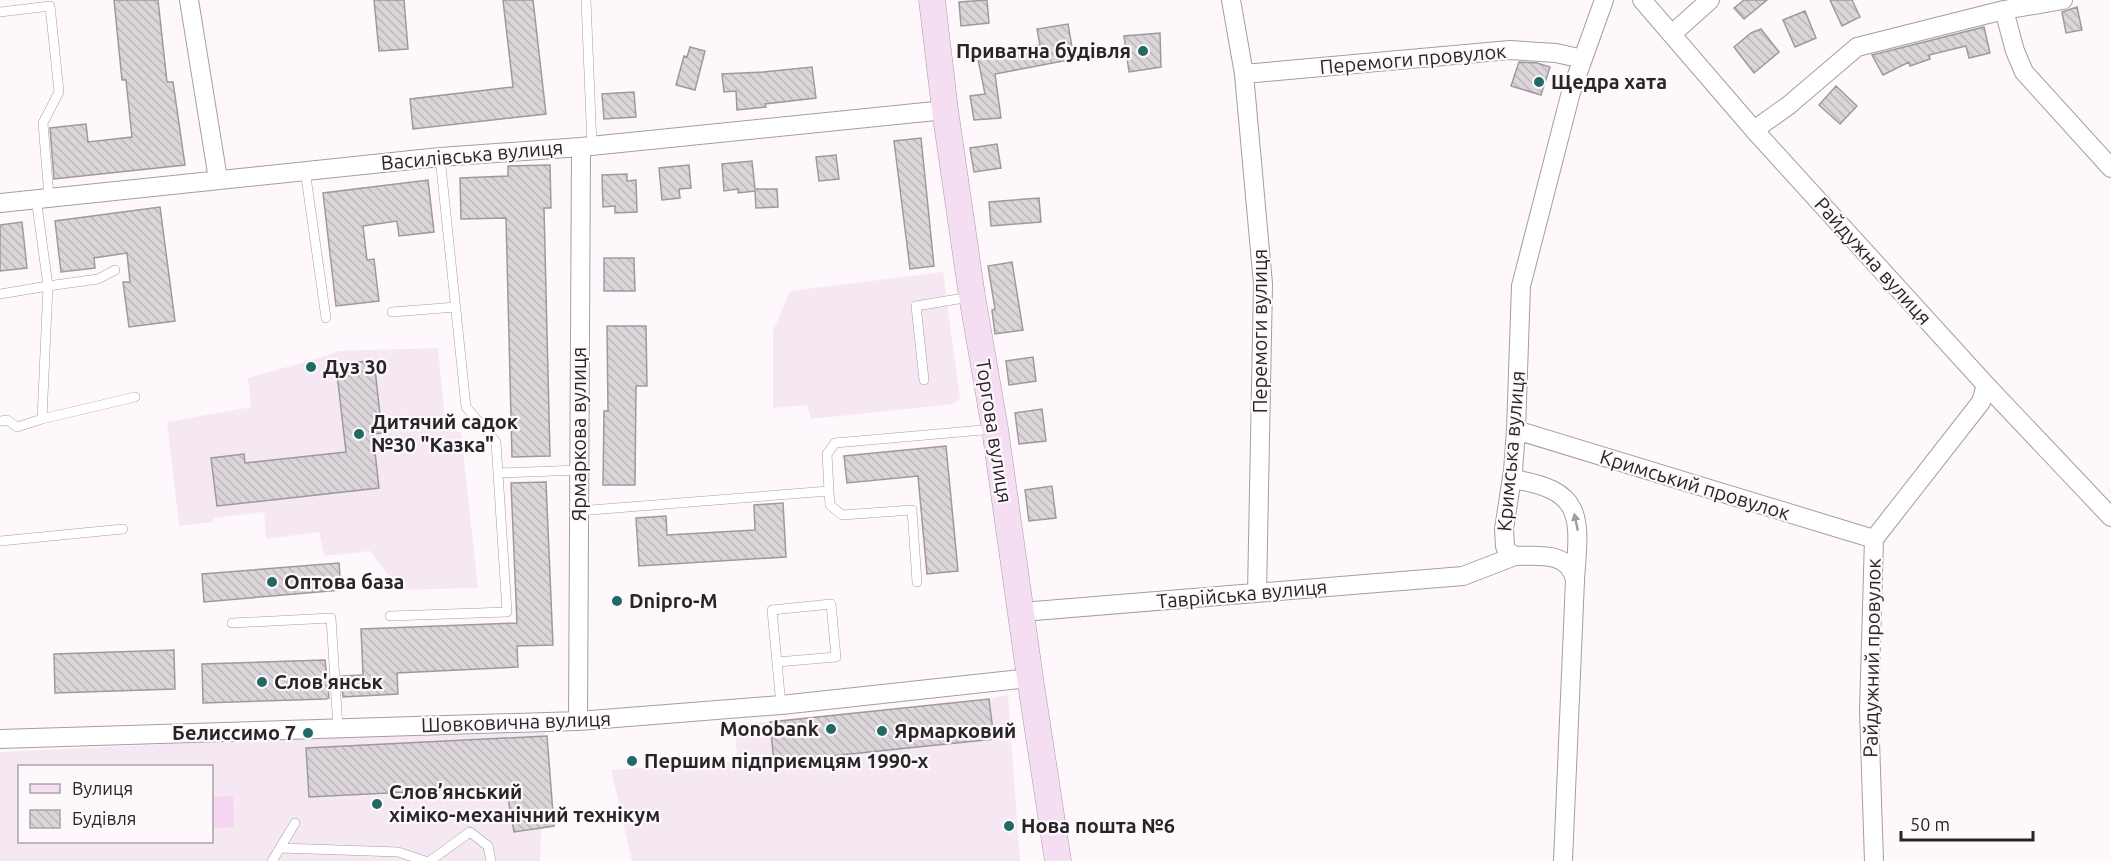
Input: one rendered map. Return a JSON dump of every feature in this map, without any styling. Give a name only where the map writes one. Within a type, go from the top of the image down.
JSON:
[{"type":"street","points":[[189,0],[218,179]]},
{"type":"street","name":"Торгова вулиця","points":[[932,0],[945,110],[972,296],[996,429],[1058,861]]},
{"type":"street","name":"Перемоги вулиця","points":[[1232,0],[1244,74],[1263,284],[1257,592]]},
{"type":"street","name":"Кримська вулиця","points":[[1575,580],[1568,565],[1558,558],[1515,556],[1507,551],[1504,530],[1512,479],[1516,430],[1521,286],[1571,92],[1604,0]]},
{"type":"street","name":"Райдужна вулиця","points":[[1642,0],[1754,130],[1986,385],[2111,517]]},
{"type":"street","points":[[1672,34],[1710,0]]},
{"type":"street","points":[[1754,130],[1789,105],[1857,47],[2004,10],[2063,0]]},
{"type":"street","points":[[2004,10],[2015,51],[2024,72],[2111,168]]},
{"type":"street","name":"Перемоги провулок","points":[[1244,74],[1510,50],[1556,53],[1583,59]]},
{"type":"street","name":"Василівська вулиця","points":[[0,202],[305,170],[586,146],[945,110]]},
{"type":"street","name":"Ярмаркова вулиця","points":[[578,721],[578,511],[586,146]]},
{"type":"street","name":"Райдужний провулок","points":[[1874,861],[1869,711],[1874,540],[1981,402],[1986,385]]},
{"type":"street","name":"Кримський провулок","points":[[1516,430],[1874,540]]},
{"type":"street","points":[[1512,479],[1552,489],[1564,497],[1572,507],[1578,530],[1563,861]]},
{"type":"street","points":[[1463,576],[1488,556],[1497,545],[1504,530]]},
{"type":"street","name":"Таврійська вулиця","points":[[1022,612],[1463,576],[1515,556]]},
{"type":"street","name":"Шовковична вулиця","points":[[0,739],[578,721],[781,705],[1030,678]]},
{"type":"lane","points":[[586,0],[586,146]]},
{"type":"lane","points":[[0,12],[50,6],[59,92],[43,123],[43,198],[48,286],[42,419]]},
{"type":"lane","points":[[390,616],[507,612],[496,442],[466,407],[440,157]]},
{"type":"lane","points":[[305,170],[326,318]]},
{"type":"lane","points":[[0,294],[98,279],[115,270]]},
{"type":"lane","points":[[924,380],[916,306],[972,296]]},
{"type":"lane","points":[[392,312],[456,307]]},
{"type":"lane","points":[[0,421],[7,420],[17,427],[135,397]]},
{"type":"lane","points":[[917,582],[912,510],[843,515],[830,505],[827,454],[835,443],[996,429]]},
{"type":"lane","points":[[499,473],[579,471]]},
{"type":"lane","points":[[578,511],[829,491]]},
{"type":"lane","points":[[0,541],[123,529]]},
{"type":"lane","points":[[777,662],[836,657],[831,604],[772,610],[781,705]]},
{"type":"lane","points":[[232,623],[331,618],[338,728]]},
{"type":"lane","points":[[272,861],[295,823]]},
{"type":"lane","points":[[430,861],[470,832],[489,846],[491,861]]},
{"type":"lane","points":[[280,848],[398,852],[425,861]]},
{"type":"shaded area","points":[[943,272],[960,399],[954,404],[811,419],[807,405],[773,408],[773,331],[790,291]]},
{"type":"shaded area","points":[[438,348],[446,431],[461,432],[478,588],[399,590],[370,551],[324,556],[319,532],[266,539],[264,512],[214,518],[213,522],[179,526],[167,422],[251,407],[248,378],[338,351]]},
{"type":"shaded area","points":[[1008,695],[1020,861],[632,861],[611,770],[737,761],[735,725],[989,699]]},
{"type":"shaded area","name":"Слов’янський хіміко-механічний технікум","points":[[545,726],[540,861],[0,861],[0,752]]},
{"type":"shaded area","points":[[233,796],[234,827],[213,828],[213,797]]},
{"type":"building","points":[[114,0],[158,0],[167,82],[173,82],[185,165],[54,179],[50,128],[86,124],[88,142],[132,137],[126,80],[122,80]]},
{"type":"building","points":[[374,0],[404,0],[408,49],[379,51]]},
{"type":"building","points":[[503,0],[533,0],[546,114],[413,129],[410,99],[513,87]]},
{"type":"building","points":[[987,0],[989,23],[961,26],[959,2]]},
{"type":"building","points":[[1744,0],[1767,0],[1744,19],[1734,8]]},
{"type":"building","points":[[1830,0],[1852,0],[1860,17],[1842,26]]},
{"type":"building","points":[[2077,7],[2082,30],[2066,33],[2062,12]]},
{"type":"building","points":[[1805,11],[1816,38],[1795,47],[1783,20]]},
{"type":"building","points":[[1068,24],[1074,59],[995,74],[1001,118],[974,120],[970,96],[985,94],[977,54],[1040,45],[1037,29]]},
{"type":"building","points":[[1984,27],[1990,53],[1969,58],[1966,46],[1929,55],[1930,59],[1910,66],[1909,62],[1883,75],[1872,55]]},
{"type":"building","points":[[1761,29],[1779,52],[1754,73],[1734,47],[1751,33]]},
{"type":"building","name":"Приватна будівля","points":[[1160,33],[1161,67],[1129,72],[1124,36]]},
{"type":"building","points":[[690,47],[705,51],[695,90],[676,85],[684,56],[687,57]]},
{"type":"building","points":[[1519,62],[1537,63],[1550,67],[1541,95],[1511,86]]},
{"type":"building","points":[[812,67],[816,98],[737,110],[736,91],[724,92],[722,74]]},
{"type":"building","points":[[1836,86],[1857,106],[1840,124],[1819,105]]},
{"type":"building","points":[[634,92],[636,117],[604,119],[602,94]]},
{"type":"building","points":[[921,138],[934,266],[910,269],[894,141]]},
{"type":"building","points":[[997,144],[1001,168],[974,172],[970,148]]},
{"type":"building","points":[[836,155],[839,179],[819,181],[816,157]]},
{"type":"building","points":[[752,161],[755,189],[777,189],[778,207],[756,208],[755,191],[738,193],[738,189],[724,191],[722,164]]},
{"type":"building","points":[[550,165],[551,208],[544,208],[550,456],[512,457],[506,218],[461,219],[460,178],[508,176],[508,166]]},
{"type":"building","points":[[689,165],[691,188],[679,189],[680,198],[662,200],[659,168]]},
{"type":"building","points":[[627,174],[627,181],[636,180],[637,212],[615,213],[615,206],[603,207],[602,175]]},
{"type":"building","points":[[428,180],[434,232],[399,236],[397,221],[363,226],[367,260],[374,259],[379,301],[336,306],[323,193]]},
{"type":"building","points":[[1039,198],[1041,222],[991,226],[989,202]]},
{"type":"building","points":[[160,207],[175,321],[129,327],[123,282],[130,282],[127,253],[94,258],[95,268],[61,272],[55,221]]},
{"type":"building","points":[[22,222],[27,268],[0,271],[0,225]]},
{"type":"building","points":[[604,258],[634,258],[635,291],[604,291]]},
{"type":"building","points":[[1012,262],[1023,330],[995,334],[992,310],[995,309],[988,266]]},
{"type":"building","points":[[607,326],[646,326],[647,386],[636,386],[635,485],[603,485],[604,411],[608,411]]},
{"type":"building","points":[[1033,357],[1036,381],[1009,385],[1006,361]]},
{"type":"building","name":"Дитячий садок №30 \"Казка\"","points":[[374,360],[382,433],[373,434],[379,488],[217,506],[211,458],[244,454],[245,463],[346,452],[336,365]]},
{"type":"building","points":[[1042,409],[1046,441],[1019,444],[1015,413]]},
{"type":"building","points":[[946,446],[958,571],[927,574],[918,476],[847,483],[844,456]]},
{"type":"building","points":[[546,482],[553,645],[517,646],[518,667],[397,673],[398,694],[343,697],[341,676],[363,675],[361,629],[517,623],[511,483]]},
{"type":"building","points":[[1052,486],[1056,518],[1029,521],[1025,490]]},
{"type":"building","points":[[783,503],[786,557],[639,566],[636,518],[666,516],[667,535],[755,530],[754,505]]},
{"type":"building","name":"Оптова база","points":[[339,563],[341,590],[204,602],[202,574]]},
{"type":"building","points":[[174,650],[175,689],[55,693],[54,654]]},
{"type":"building","points":[[325,660],[329,698],[203,703],[202,664]]},
{"type":"building","name":"Ярмарковий","points":[[989,699],[994,739],[774,762],[770,722]]},
{"type":"building","points":[[547,736],[554,826],[514,832],[506,787],[309,797],[306,748]]},
{"type":"place","name":"Приватна будівля","points":[[1143,51]]},
{"type":"place","name":"Щедра хата","points":[[1539,82]]},
{"type":"place","name":"Дуз 30","points":[[311,367]]},
{"type":"place","name":"Дитячий садок №30 \"Казка\"","points":[[359,434]]},
{"type":"place","name":"Оптова база","points":[[272,582]]},
{"type":"place","name":"Dnipro-M","points":[[617,601]]},
{"type":"place","name":"Слов'янськ","points":[[262,682]]},
{"type":"place","name":"Monobank","points":[[831,729]]},
{"type":"place","name":"Ярмарковий","points":[[882,731]]},
{"type":"place","name":"Белиссимо 7","points":[[308,733]]},
{"type":"place","name":"Першим підприємцям 1990-х","points":[[632,761]]},
{"type":"place","name":"Слов’янський хіміко-механічний технікум","points":[[377,804]]},
{"type":"place","name":"Нова пошта №6","points":[[1009,826]]}]
